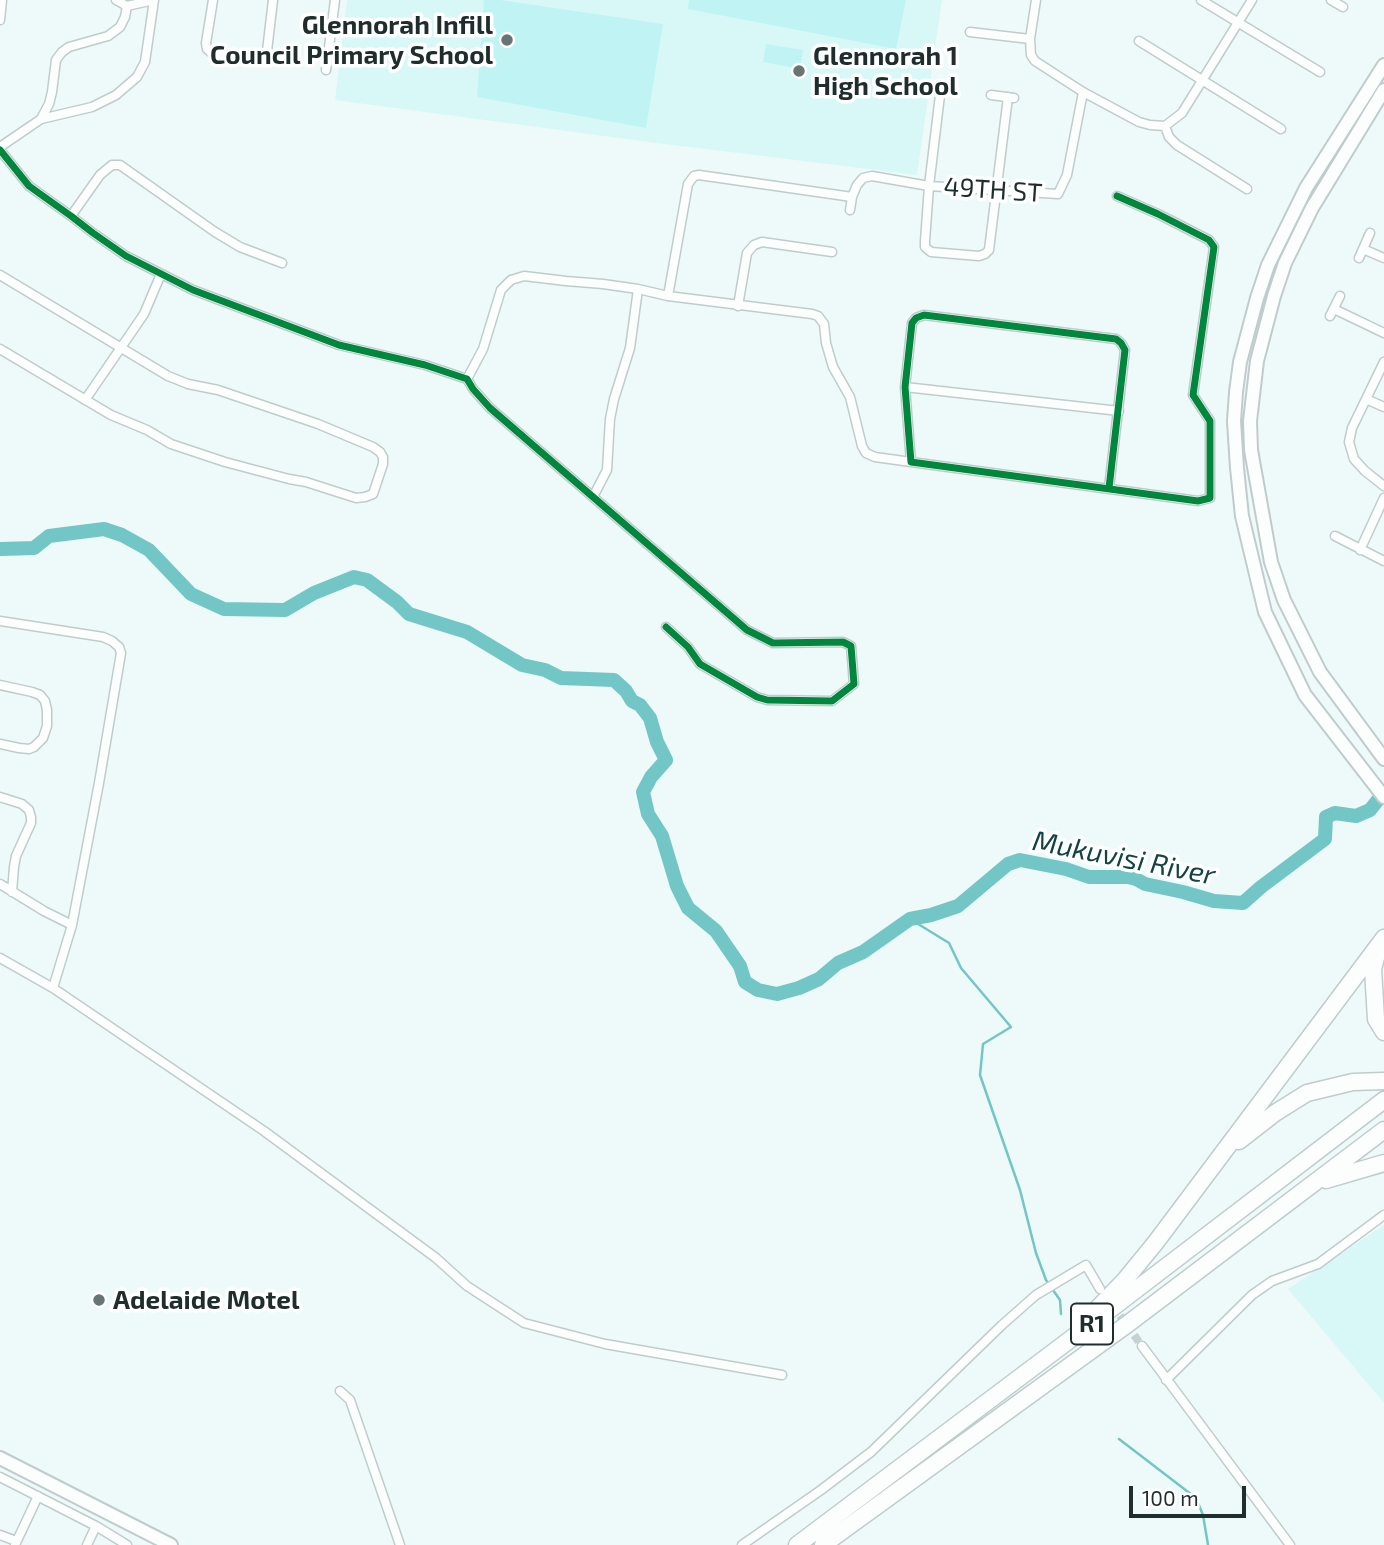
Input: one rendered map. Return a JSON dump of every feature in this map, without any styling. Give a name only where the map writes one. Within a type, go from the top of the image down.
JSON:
[{"type":"highway","points":[[1382,941],[1373,968],[1373,981],[1376,1018],[1384,1032]]},
{"type":"highway","points":[[1060,1347],[1125,1280],[1156,1242],[1382,941]]},
{"type":"highway","points":[[1219,1158],[1275,1112],[1307,1093],[1353,1082],[1384,1081]]},
{"type":"highway","name":"R1","points":[[797,1545],[1384,1100]]},
{"type":"highway","name":"R1","points":[[824,1545],[1129,1323],[1384,1130]]},
{"type":"highway","points":[[1315,1183],[1384,1163]]},
{"type":"main road","points":[[1384,65],[1306,188],[1268,265],[1240,362],[1234,421],[1242,516],[1265,612],[1306,695],[1384,797]]},
{"type":"main road","points":[[1383,93],[1312,208],[1285,263],[1257,361],[1250,421],[1251,450],[1271,562],[1284,600],[1320,672],[1384,759]]},
{"type":"main road","points":[[0,1458],[171,1545]]},
{"type":"street","points":[[0,20],[2,0]]},
{"type":"street","points":[[41,118],[92,107],[116,95],[137,77],[145,62],[154,0],[127,6],[116,0]]},
{"type":"street","points":[[213,0],[207,49],[213,54],[256,59],[267,51],[273,0]]},
{"type":"street","points":[[326,70],[335,0]]},
{"type":"street","points":[[1036,0],[1030,39],[1031,55],[1035,61],[1083,92],[1139,122],[1165,126],[1182,113],[1252,0]]},
{"type":"street","points":[[1201,0],[1320,72]]},
{"type":"street","points":[[1331,0],[1343,7]]},
{"type":"street","points":[[127,6],[120,27],[108,36],[69,47],[62,52],[56,60],[49,104],[41,118],[0,149],[29,186],[126,256],[193,290],[339,345],[425,365],[467,379],[490,408],[747,630],[772,643],[843,642],[851,646],[854,684],[832,701],[767,700],[757,697],[699,664],[688,647],[667,627]]},
{"type":"street","points":[[970,32],[1030,39]]},
{"type":"street","points":[[1139,41],[1281,130]]},
{"type":"street","points":[[941,87],[925,247],[931,252],[979,256],[989,250],[1011,98],[991,95]]},
{"type":"street","name":"49TH ST","points":[[852,197],[863,178],[872,176],[929,186],[1058,194],[1067,175],[1083,92]]},
{"type":"street","points":[[1165,126],[1177,145],[1247,189]]},
{"type":"street","points":[[71,216],[100,175],[112,165],[120,165],[215,232],[240,247],[282,263]]},
{"type":"street","points":[[668,296],[688,184],[694,176],[852,197],[850,210]]},
{"type":"street","points":[[467,379],[483,349],[501,290],[511,280],[524,276],[812,314],[822,319],[824,324],[826,344],[833,367],[850,397],[866,453],[875,457],[1198,501],[1210,498],[1209,421],[1193,395],[1214,247],[1209,240],[1117,196]]},
{"type":"street","points":[[1359,258],[1370,233]]},
{"type":"street","points":[[738,306],[747,254],[754,245],[762,242],[832,252]]},
{"type":"street","points":[[1363,249],[1384,258]]},
{"type":"street","points":[[85,400],[144,314],[161,274]]},
{"type":"street","points":[[0,275],[168,376],[318,424],[373,447],[383,457],[373,494],[356,498],[171,444],[147,430],[111,415],[0,349]]},
{"type":"street","points":[[593,497],[607,470],[610,419],[630,348],[638,289]]},
{"type":"street","points":[[1340,296],[1332,312],[1384,333]]},
{"type":"street","points":[[911,462],[905,387],[912,323],[916,318],[924,315],[1116,339],[1125,350],[1109,488]]},
{"type":"street","points":[[1384,362],[1352,428],[1349,442],[1354,459],[1384,486]]},
{"type":"street","points":[[905,387],[1119,411]]},
{"type":"street","points":[[1366,399],[1384,407]]},
{"type":"street","points":[[1360,550],[1384,498]]},
{"type":"street","points":[[1335,536],[1384,561]]},
{"type":"street","points":[[0,621],[103,637],[119,647],[121,653],[72,925],[53,988]]},
{"type":"street","points":[[0,685],[40,695],[47,710],[47,726],[43,738],[34,747],[29,749],[0,744]]},
{"type":"street","points":[[0,797],[22,804],[32,817],[13,867],[12,891]]},
{"type":"street","points":[[0,884],[72,925]]},
{"type":"street","points":[[0,958],[53,988],[264,1131],[436,1258],[467,1286],[524,1323],[605,1344],[782,1375]]},
{"type":"street","points":[[1166,1380],[1252,1295],[1272,1281],[1318,1264],[1384,1215]]},
{"type":"street","points":[[742,1545],[871,1452],[1036,1295],[1086,1265],[1100,1289]]},
{"type":"street","points":[[1142,1346],[1290,1545]]},
{"type":"street","points":[[340,1391],[350,1400],[400,1545]]},
{"type":"street","points":[[0,1477],[96,1526],[127,1545]]},
{"type":"street","points":[[0,1535],[15,1543],[38,1496]]},
{"type":"street","points":[[87,1545],[96,1526]]},
{"type":"shaded area","points":[[347,0],[942,0],[917,175],[335,100]]},
{"type":"shaded area","points":[[484,0],[501,0],[663,24],[646,128],[477,97]]},
{"type":"shaded area","points":[[689,0],[906,0],[896,49],[688,9]]},
{"type":"shaded area","points":[[766,44],[803,50],[800,69],[763,62]]},
{"type":"shaded area","points":[[1384,1225],[1384,1403],[1288,1289]]},
{"type":"waterway","name":"Mukuvisi River","points":[[0,549],[34,548],[49,536],[104,529],[122,535],[149,550],[191,594],[224,609],[285,610],[314,593],[354,577],[367,580],[409,614],[467,632],[522,665],[545,670],[561,678],[614,680],[650,718],[666,760],[651,777],[643,792],[648,814],[662,836],[677,886],[688,908],[716,931],[740,966],[745,982],[758,990],[777,994],[819,979],[838,963],[863,952],[910,919],[958,906],[1008,864],[1020,860],[1066,869],[1089,877],[1128,877],[1145,884],[1214,901],[1243,903],[1325,839],[1326,817],[1335,813],[1356,816],[1370,810],[1381,796],[1384,796]]},
{"type":"waterway","points":[[910,919],[949,943],[961,968],[1011,1027],[983,1044],[980,1075],[1020,1190],[1036,1253],[1046,1280],[1060,1300],[1061,1314]]},
{"type":"waterway","points":[[1119,1439],[1196,1498],[1203,1515],[1208,1545]]},
{"type":"tunnel","points":[[1113,1306],[1142,1346]]},
{"type":"cycle path","points":[[0,150],[29,186],[93,233],[126,256],[193,290],[339,345],[425,365],[467,379],[490,408],[747,630],[773,643],[843,642],[851,646],[854,684],[832,701],[767,700],[757,697],[700,664],[688,647],[666,627]]},
{"type":"cycle path","points":[[1109,488],[1125,350],[1116,339],[924,315],[912,323],[905,387],[911,462],[1198,501],[1210,498],[1210,421],[1193,395],[1214,247],[1209,240],[1117,196]]},
{"type":"place","name":"Glennorah Infill Council Primary School","points":[[507,40]]},
{"type":"place","name":"Glennorah 1 High School","points":[[799,71]]},
{"type":"place","name":"Adelaide Motel","points":[[99,1300]]}]
